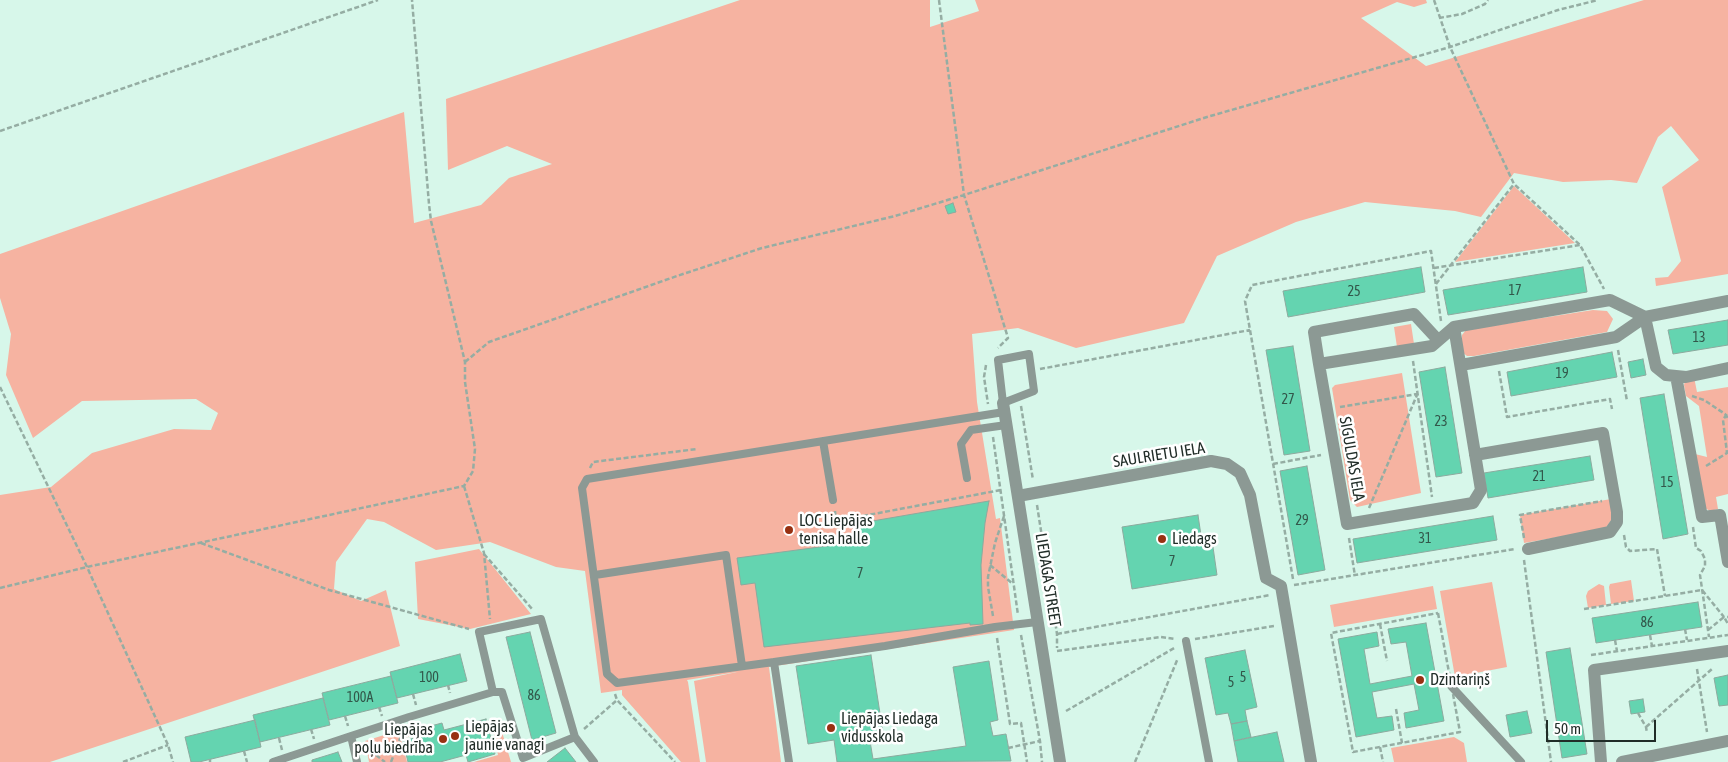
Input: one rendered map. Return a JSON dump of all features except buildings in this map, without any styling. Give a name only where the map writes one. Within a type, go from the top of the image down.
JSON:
[{"type":"street","points":[[1319,364],[1432,346],[1454,328],[1610,300],[1645,316]]},
{"type":"street","points":[[1461,365],[1616,337],[1645,316],[1728,301]]},
{"type":"street","name":"SIGULDAS IELA","points":[[1440,338],[1414,314],[1314,332],[1347,524],[1473,503],[1481,490],[1454,328]]},
{"type":"street","points":[[1645,316],[1656,367],[1666,376],[1686,376],[1728,368]]},
{"type":"street","points":[[1676,376],[1702,516],[1724,514],[1728,562]]},
{"type":"street","name":"LIEDAGA STREET","points":[[1004,414],[1060,762]]},
{"type":"street","points":[[1475,455],[1603,432],[1617,512],[1617,522],[1610,532],[1524,549]]},
{"type":"street","name":"SAULRIETU IELA","points":[[1018,496],[1210,461],[1227,464],[1240,473],[1250,495],[1266,578],[1283,589]]},
{"type":"street","points":[[1283,589],[1311,762]]},
{"type":"street","points":[[1601,762],[1594,670],[1728,651]]},
{"type":"street","points":[[1622,762],[1728,741]]},
{"type":"lane","points":[[966,478],[961,444],[971,430],[992,428],[1019,397],[1034,391],[1029,354],[998,360],[1004,414]]},
{"type":"lane","points":[[1004,414],[823,440],[587,479],[582,488],[607,674],[617,683],[885,646],[995,627],[1037,622]]},
{"type":"lane","points":[[823,440],[833,500]]},
{"type":"lane","points":[[595,575],[726,555],[742,666]]},
{"type":"lane","points":[[493,692],[479,632],[541,619],[575,737],[594,762]]},
{"type":"lane","points":[[1186,641],[1208,762]]},
{"type":"lane","points":[[774,662],[789,762]]},
{"type":"lane","points":[[1451,686],[1521,762]]},
{"type":"lane","points":[[272,762],[409,717],[493,692],[502,692],[522,758],[575,737]]},
{"type":"lane","points":[[351,736],[357,762]]},
{"type":"path","points":[[0,131],[378,0]]},
{"type":"path","points":[[0,588],[87,566],[464,486],[473,471],[475,449],[465,382],[466,362],[430,212],[412,0]]},
{"type":"path","points":[[939,0],[964,195],[1008,338],[993,355]]},
{"type":"path","points":[[1434,0],[1450,47],[1514,184],[1580,245],[1610,300]]},
{"type":"path","points":[[1439,18],[1462,14],[1485,4],[1488,0]]},
{"type":"path","points":[[466,362],[489,342],[762,248],[894,216],[1207,117],[1450,47],[1558,10],[1598,0]]},
{"type":"path","points":[[1436,284],[1514,184]]},
{"type":"path","points":[[1434,268],[1580,245]]},
{"type":"path","points":[[1283,589],[1273,464],[1245,301],[1252,285],[1431,251],[1436,284],[1440,338]]},
{"type":"path","points":[[1031,371],[1250,330]]},
{"type":"path","points":[[1411,350],[1434,510]]},
{"type":"path","points":[[1497,358],[1507,416],[1610,399],[1612,409]]},
{"type":"path","points":[[990,360],[984,377],[990,415]]},
{"type":"path","points":[[0,387],[87,566],[168,745],[173,762]]},
{"type":"path","points":[[1679,391],[1704,400],[1727,413],[1728,418]]},
{"type":"path","points":[[1327,410],[1417,394]]},
{"type":"path","points":[[1363,522],[1417,394]]},
{"type":"path","points":[[1019,397],[1057,634],[1283,589],[1524,549]]},
{"type":"path","points":[[1695,475],[1713,461],[1728,453],[1722,420],[1727,413]]},
{"type":"path","points":[[992,428],[1042,762]]},
{"type":"path","points":[[1273,464],[1334,453]]},
{"type":"path","points":[[464,486],[484,553],[491,629]]},
{"type":"path","points":[[833,500],[836,521],[1001,490]]},
{"type":"path","points":[[1551,762],[1520,515],[1606,500]]},
{"type":"path","points":[[1617,522],[1622,526],[1626,547],[1630,551],[1657,549],[1665,596]]},
{"type":"path","points":[[1347,524],[1356,576]]},
{"type":"path","points":[[200,542],[329,590],[479,632]]},
{"type":"path","points":[[484,553],[541,619]]},
{"type":"path","points":[[990,565],[1014,585]]},
{"type":"path","points":[[1584,609],[1702,590]]},
{"type":"path","points":[[1702,590],[1728,624]]},
{"type":"path","points":[[1702,590],[1709,638]]},
{"type":"path","points":[[1438,613],[1451,686],[1460,732],[1353,752],[1331,633],[1438,613]]},
{"type":"path","points":[[1708,630],[1724,617],[1728,617]]},
{"type":"path","points":[[1380,624],[1387,660]]},
{"type":"path","points":[[1056,652],[1161,638],[1186,641],[1280,625]]},
{"type":"path","points":[[1685,629],[1687,641]]},
{"type":"path","points":[[1650,635],[1652,646]]},
{"type":"path","points":[[1591,655],[1728,635]]},
{"type":"path","points":[[1615,640],[1617,651]]},
{"type":"path","points":[[1065,711],[1186,641]]},
{"type":"path","points":[[1135,762],[1186,641]]},
{"type":"path","points":[[1697,667],[1709,745]]},
{"type":"path","points":[[1646,727],[1712,669]]},
{"type":"path","points":[[607,674],[617,700],[675,762]]},
{"type":"path","points":[[448,685],[450,691]]},
{"type":"path","points":[[413,694],[414,700]]},
{"type":"path","points":[[575,737],[617,700]]},
{"type":"path","points":[[380,707],[381,714]]},
{"type":"path","points":[[1396,709],[1402,743]]},
{"type":"path","points":[[1638,713],[1646,727],[1647,733]]},
{"type":"path","points":[[346,716],[347,723]]},
{"type":"path","points":[[391,762],[409,717]]},
{"type":"path","points":[[1010,724],[1021,723],[1026,762]]},
{"type":"path","points":[[311,729],[313,736]]},
{"type":"path","points":[[490,733],[504,730]]},
{"type":"path","points":[[351,736],[385,762]]},
{"type":"path","points":[[279,738],[281,746]]},
{"type":"path","points":[[1008,748],[1040,741]]},
{"type":"path","points":[[123,762],[168,745]]},
{"type":"path","points":[[1380,747],[1383,762]]},
{"type":"path","points":[[244,751],[247,762]]},
{"type":"shaded area","points":[[740,0],[930,0],[930,27],[979,11],[975,0],[1426,0],[1427,3],[1414,7],[1397,2],[1361,18],[1426,66],[1644,0],[1728,0],[1728,274],[1656,286],[1655,278],[1668,277],[1681,261],[1662,187],[1699,160],[1671,126],[1658,137],[1637,183],[1611,180],[1563,182],[1514,173],[1481,217],[1455,211],[1365,202],[1296,222],[1217,256],[1184,323],[1076,348],[1018,328],[972,334],[977,402],[996,519],[1000,518],[1014,630],[769,667],[781,762],[706,762],[694,681],[737,672],[687,680],[700,762],[681,762],[622,695],[622,690],[601,693],[585,571],[556,567],[490,542],[436,550],[384,522],[367,519],[336,562],[334,589],[361,601],[386,590],[400,646],[50,762],[0,762],[0,495],[51,487],[92,453],[174,429],[211,430],[218,413],[196,399],[82,401],[33,438],[6,375],[11,334],[0,298],[0,254],[404,112],[414,223],[481,205],[509,178],[552,164],[507,146],[448,170],[446,99]]},
{"type":"shaded area","points":[[1514,186],[1575,243],[1455,262]]},
{"type":"shaded area","points":[[1593,310],[1607,311],[1613,319],[1607,332],[1474,356],[1467,356],[1462,352],[1462,335],[1466,330]]},
{"type":"shaded area","points":[[1411,324],[1414,344],[1397,347],[1394,327]]},
{"type":"shaded area","points":[[1402,373],[1421,493],[1357,507],[1350,500],[1332,388],[1335,385]]},
{"type":"shaded area","points":[[1694,377],[1697,392],[1728,387],[1728,494],[1716,497],[1718,509],[1710,511],[1705,508],[1695,454],[1707,457],[1699,406],[1686,396],[1684,385],[1685,381]]},
{"type":"shaded area","points":[[1611,499],[1614,516],[1605,529],[1524,543],[1520,515]]},
{"type":"shaded area","points":[[479,549],[531,614],[470,629],[418,619],[415,562]]},
{"type":"shaded area","points":[[1631,580],[1634,601],[1611,604],[1610,584]]},
{"type":"shaded area","points":[[1492,582],[1507,667],[1455,677],[1440,591]]},
{"type":"shaded area","points":[[1599,584],[1604,586],[1606,605],[1588,608],[1586,596],[1588,591]]},
{"type":"shaded area","points":[[1433,586],[1437,609],[1334,627],[1330,605]]},
{"type":"shaded area","points":[[413,726],[416,735],[401,739],[407,762],[369,762],[365,741]]},
{"type":"shaded area","points":[[502,732],[511,762],[474,762],[498,755],[494,734]]},
{"type":"shaded area","points":[[1454,737],[1464,743],[1467,762],[1394,762],[1391,748]]},
{"type":"place","name":"LOC Liepājas tenisa halle","points":[[789,530]]},
{"type":"place","name":"Liedags","points":[[1162,539]]},
{"type":"place","name":"Dzintariņš","points":[[1420,680]]},
{"type":"place","name":"Liepājas Liedaga vidusskola","points":[[831,728]]},
{"type":"place","name":"Liepājas jaunie vanagi","points":[[455,736]]},
{"type":"place","name":"Liepājas poļu biedrība","points":[[443,739]]}]
